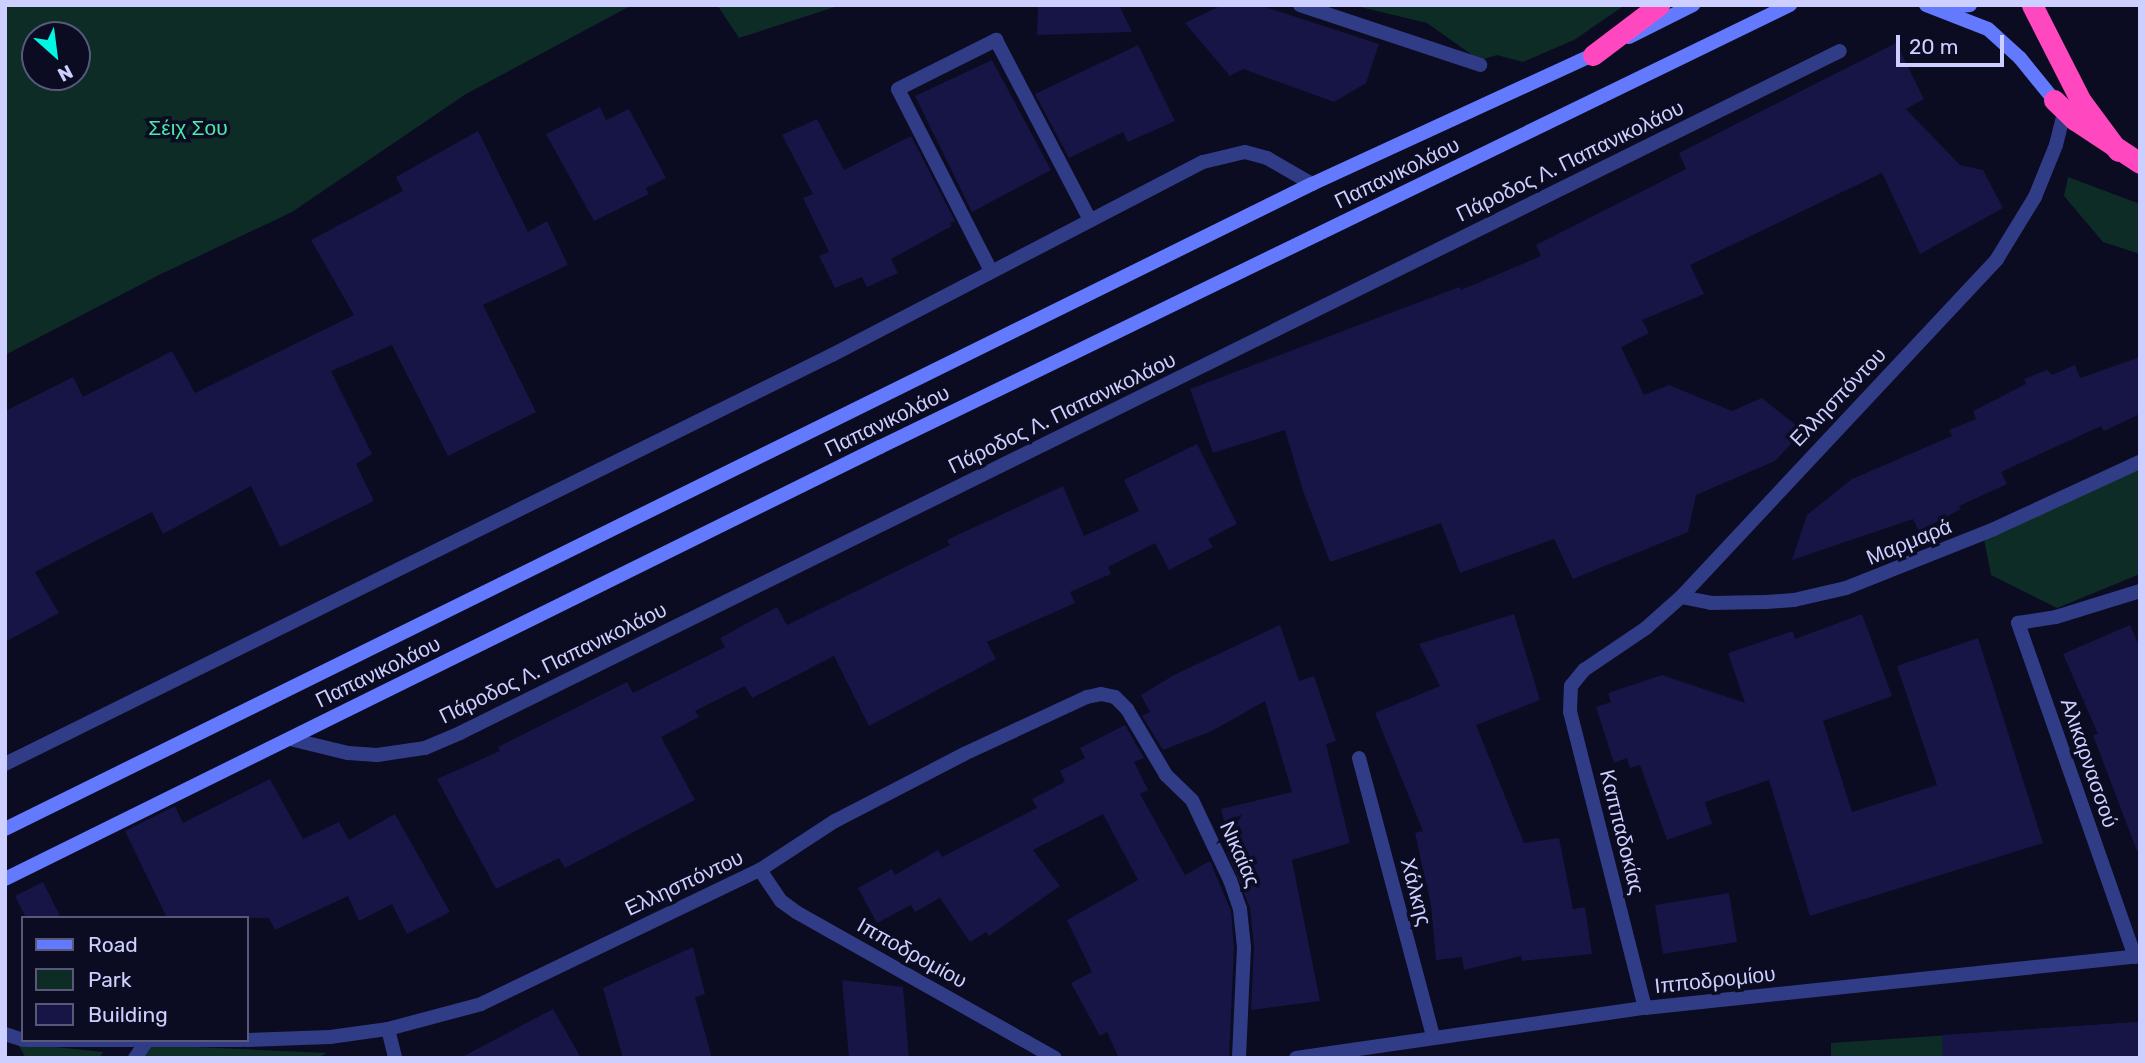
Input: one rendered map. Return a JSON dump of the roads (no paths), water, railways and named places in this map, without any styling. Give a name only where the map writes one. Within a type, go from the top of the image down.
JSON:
[{"type":"highway","points":[[1593,55],[1659,5]]},
{"type":"highway","points":[[2032,5],[2081,101],[2118,151]]},
{"type":"highway","points":[[2060,105],[2118,151],[2140,163]]},
{"type":"main road","name":"Παπανικολάου","points":[[5,829],[1312,184],[1593,55],[1693,5]]},
{"type":"main road","name":"Παπανικολάου","points":[[5,879],[867,453],[1790,5]]},
{"type":"main road","points":[[1926,6],[1952,9],[1970,5]]},
{"type":"main road","points":[[1926,6],[1988,29],[2020,58],[2060,105]]},
{"type":"street","points":[[1300,5],[1480,65]]},
{"type":"street","points":[[991,271],[898,89],[996,40],[1090,220]]},
{"type":"street","name":"Πάροδος Λ. Παπανικολάου","points":[[290,739],[348,753],[377,755],[425,748],[460,733],[1840,51]]},
{"type":"street","name":"Ελλησπόντου","points":[[1584,670],[1646,628],[1681,597],[1997,259],[2035,197],[2056,145],[2060,105]]},
{"type":"street","points":[[5,764],[832,355],[1203,162],[1245,152],[1267,158],[1312,184]]},
{"type":"street","name":"Μαρμαρά","points":[[1681,597],[1711,603],[1766,603],[1807,598],[1846,588],[1983,534],[2140,463]]},
{"type":"street","name":"Αλικαρνασσού","points":[[2138,957],[2018,624],[2056,617],[2140,591]]},
{"type":"street","name":"Καππαδοκίας","points":[[1584,670],[1571,686],[1570,712],[1645,1008]]},
{"type":"street","name":"Ελλησπόντου","points":[[248,1040],[330,1037],[387,1029],[451,1015],[499,997],[760,870],[835,821],[964,754],[1087,697],[1115,697]]},
{"type":"street","name":"Νικαίας","points":[[1115,697],[1128,709],[1166,775],[1192,800],[1230,880],[1240,909],[1244,947],[1239,1058]]},
{"type":"street","name":"Χάλκης","points":[[1359,758],[1433,1037]]},
{"type":"street","name":"Ιπποδρομίου","points":[[760,870],[781,901],[796,912],[1054,1057]]},
{"type":"street","name":"Ιπποδρομίου","points":[[1296,1058],[1645,1008],[2138,957]]},
{"type":"street","points":[[387,1029],[395,1058]]},
{"type":"street","points":[[135,1058],[146,1042]]},
{"type":"park label","name":"Σέιχ Σου","points":[[188,128]]}]
